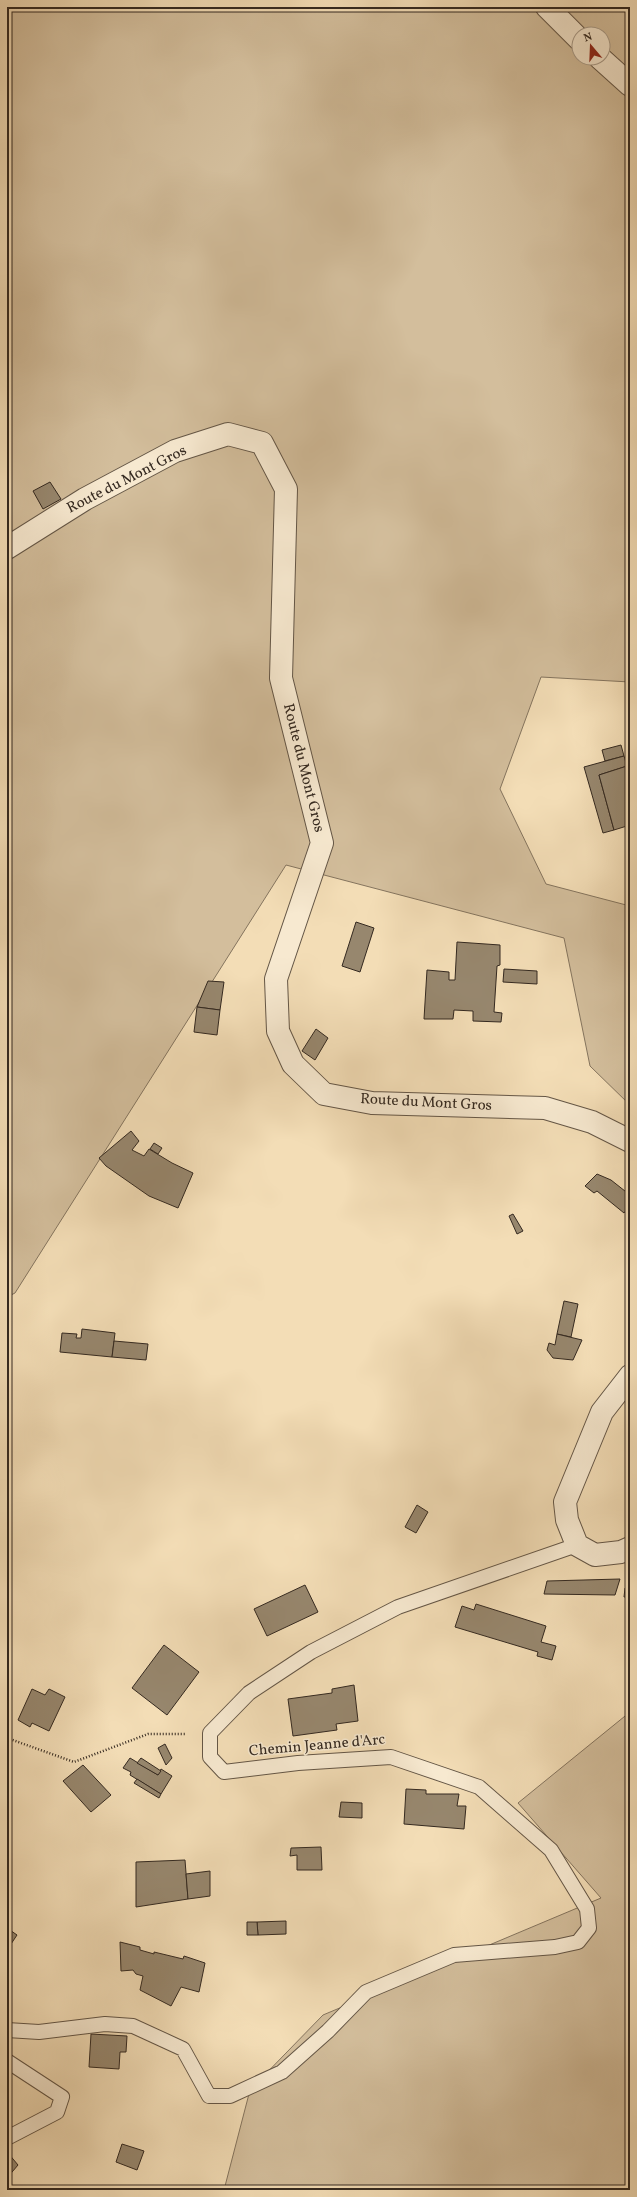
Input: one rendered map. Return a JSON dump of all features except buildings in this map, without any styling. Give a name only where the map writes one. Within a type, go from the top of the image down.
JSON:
[{"type":"street","points":[[547,7],[571,31]]},
{"type":"street","points":[[609,66],[630,85]]},
{"type":"street","name":"Route du Mont Gros","points":[[7,548],[85,499],[175,451],[228,434],[262,443],[286,489],[281,678],[322,843],[276,979],[278,1031],[293,1064],[324,1094],[372,1103],[545,1108],[592,1122],[630,1141]]},
{"type":"street","points":[[630,1376],[602,1412],[565,1502],[567,1520],[577,1545],[595,1555],[621,1552],[630,1548]]},
{"type":"lane","points":[[210,1733],[249,1693],[311,1652],[398,1606],[577,1545]]},
{"type":"lane","name":"Chemin Jeanne d'Arc","points":[[7,2030],[39,2032],[105,2024],[133,2026],[184,2048],[209,2096],[230,2096],[282,2072],[328,2031],[366,1992],[454,1955],[555,1947],[578,1942],[589,1928],[587,1909],[551,1850],[479,1787],[391,1756],[298,1763],[224,1772],[210,1757],[210,1733]]},
{"type":"lane","points":[[7,2061],[62,2097],[57,2112],[7,2138]]},
{"type":"path","points":[[7,1738],[74,1762],[148,1734],[210,1733]]},
{"type":"shaded area","points":[[7,7],[630,7],[630,682],[541,677],[500,789],[546,884],[630,906],[630,1105],[590,1066],[564,938],[286,865],[15,1293],[7,1297]]},
{"type":"shaded area","points":[[630,1712],[630,2190],[224,2190],[250,2090],[323,2015],[601,1898],[518,1803]]}]
